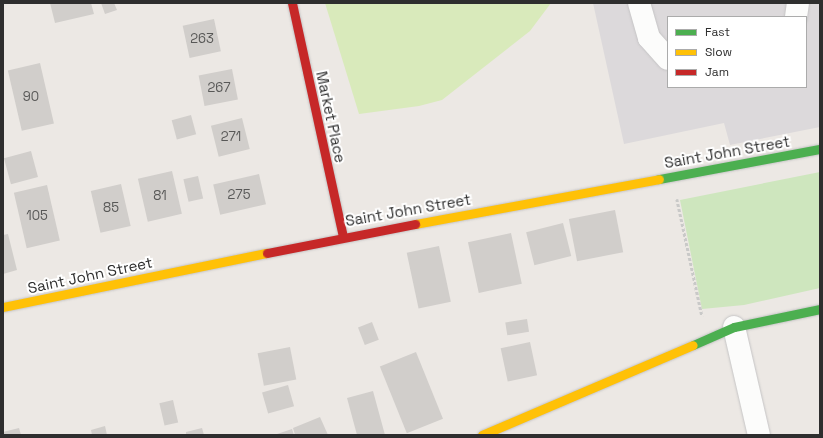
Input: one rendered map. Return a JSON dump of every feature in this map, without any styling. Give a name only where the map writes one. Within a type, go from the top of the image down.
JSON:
[{"type":"street","name":"Market Place","points":[[292,3],[343,237]]},
{"type":"street","points":[[639,3],[649,38],[667,59]]},
{"type":"street","points":[[796,16],[798,3]]},
{"type":"street","name":"Saint John Street","points":[[3,307],[343,237],[820,149]]},
{"type":"street","points":[[482,435],[734,327],[820,309]]},
{"type":"street","points":[[734,327],[759,435]]},
{"type":"path","points":[[681,217],[700,310]]},
{"type":"shaded area","points":[[593,3],[820,3],[820,127],[730,145],[724,123],[624,144]]},
{"type":"green space","points":[[325,3],[551,3],[530,31],[442,100],[419,106],[359,114]]},
{"type":"green space","points":[[820,172],[820,288],[744,305],[702,309],[680,200]]},
{"type":"building","points":[[50,3],[91,3],[94,14],[55,23]]},
{"type":"building","points":[[101,3],[114,3],[117,10],[105,14]]},
{"type":"building","points":[[214,19],[221,51],[190,58],[183,26]]},
{"type":"building","points":[[40,63],[54,123],[22,131],[8,70]]},
{"type":"building","points":[[232,69],[238,99],[205,106],[199,75]]},
{"type":"building","points":[[191,115],[196,134],[177,139],[172,120]]},
{"type":"building","points":[[242,118],[250,149],[219,157],[211,126]]},
{"type":"building","points":[[31,151],[38,177],[11,184],[4,158]]},
{"type":"building","points":[[172,171],[182,214],[148,222],[138,179]]},
{"type":"building","points":[[259,174],[266,204],[220,215],[213,185]]},
{"type":"building","points":[[198,176],[203,198],[189,202],[183,179]]},
{"type":"building","points":[[121,184],[131,226],[100,233],[91,191]]},
{"type":"building","points":[[47,185],[60,241],[27,248],[14,193]]},
{"type":"building","points":[[615,210],[623,252],[577,261],[569,219]]},
{"type":"building","points":[[563,223],[571,256],[534,265],[526,232]]},
{"type":"building","points":[[511,233],[522,284],[479,293],[468,242]]},
{"type":"building","points":[[8,234],[17,270],[3,274],[3,235]]},
{"type":"building","points":[[439,246],[451,302],[419,309],[407,253]]},
{"type":"building","points":[[527,319],[529,332],[507,335],[505,322]]},
{"type":"building","points":[[372,322],[379,340],[365,345],[358,327]]},
{"type":"building","points":[[530,342],[537,375],[508,381],[501,348]]},
{"type":"building","points":[[290,347],[296,379],[264,386],[258,353]]},
{"type":"building","points":[[416,352],[443,419],[407,433],[380,367]]},
{"type":"building","points":[[288,385],[294,406],[268,414],[262,392]]},
{"type":"building","points":[[373,391],[385,435],[357,435],[347,398]]},
{"type":"building","points":[[173,400],[178,422],[165,426],[159,403]]},
{"type":"building","points":[[320,417],[328,435],[295,435],[293,428]]},
{"type":"building","points":[[105,426],[107,435],[92,435],[91,430]]},
{"type":"building","points":[[19,428],[21,435],[3,435],[3,432]]},
{"type":"building","points":[[202,428],[204,435],[186,435],[186,432]]},
{"type":"building","points":[[292,429],[294,435],[274,435]]},
{"type":"traffic: fast","points":[[659,179],[820,149]]},
{"type":"traffic: fast","points":[[693,345],[734,327],[820,309]]},
{"type":"traffic: slow","points":[[415,224],[659,179]]},
{"type":"traffic: slow","points":[[3,307],[267,253]]},
{"type":"traffic: slow","points":[[482,435],[693,345]]},
{"type":"traffic: jam","points":[[292,3],[343,237]]},
{"type":"traffic: jam","points":[[267,253],[415,224]]}]
